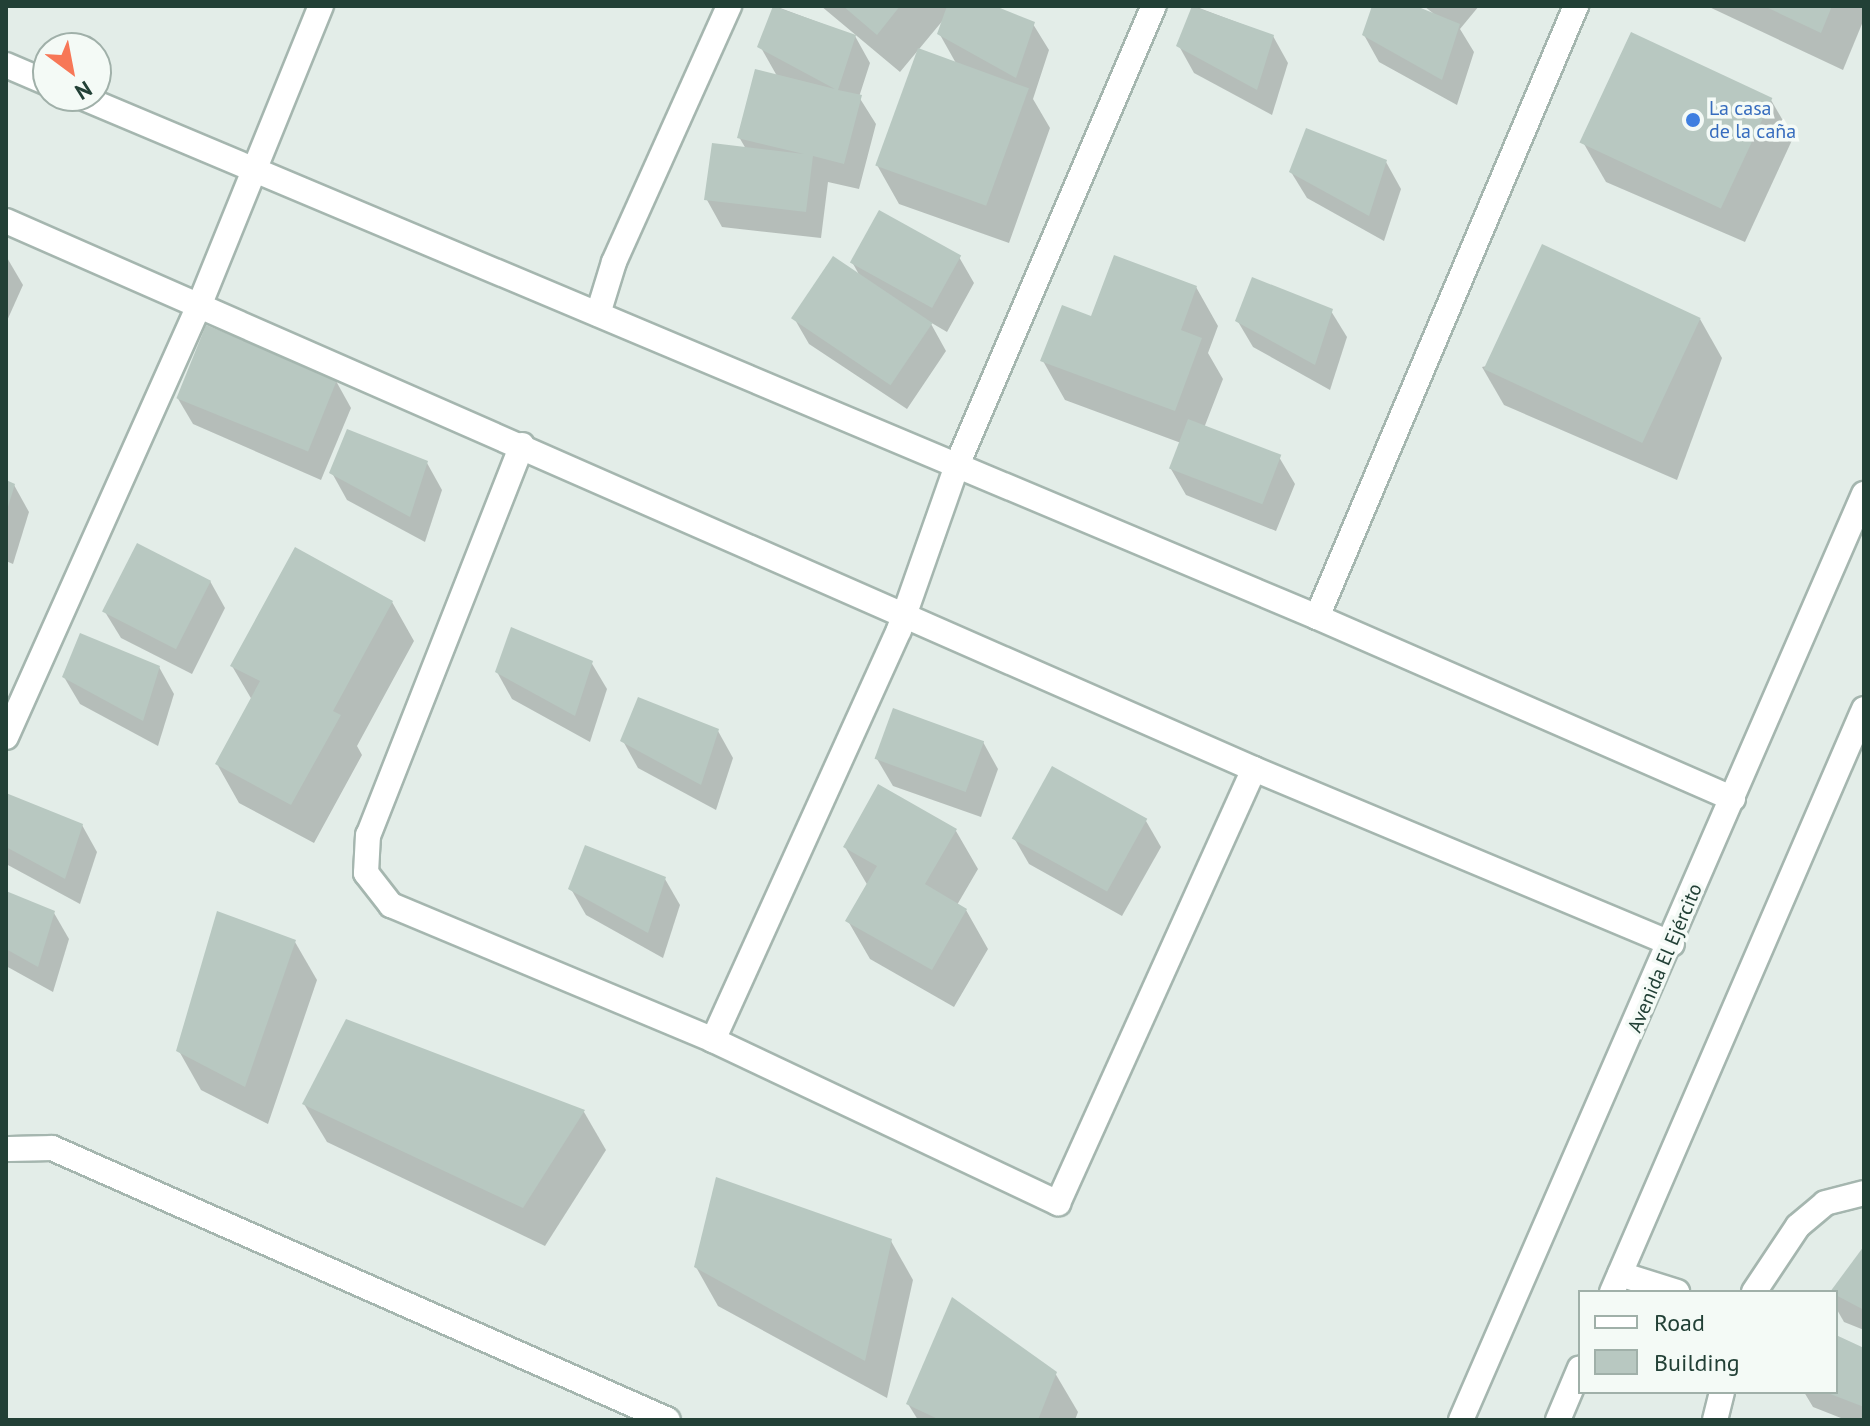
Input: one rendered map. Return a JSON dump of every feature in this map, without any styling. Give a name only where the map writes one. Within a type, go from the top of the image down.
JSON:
[{"type":"street","points":[[6,737],[199,306],[321,6]]},
{"type":"street","points":[[598,314],[614,262],[729,6]]},
{"type":"street","points":[[713,1040],[902,615],[957,465],[1154,6]]},
{"type":"street","points":[[1317,617],[1576,6]]},
{"type":"street","points":[[6,65],[32,76]]},
{"type":"street","points":[[112,110],[1317,617],[1733,799]]},
{"type":"street","points":[[6,221],[1254,769],[1672,944]]},
{"type":"street","points":[[522,445],[368,835],[366,873],[391,905],[713,1040],[1058,1203],[1254,769]]},
{"type":"street","name":"Avenida El Ejército","points":[[1461,1420],[1672,944],[1864,494]]},
{"type":"street","points":[[1663,1290],[1616,1283],[1864,709]]},
{"type":"street","points":[[6,1149],[52,1148],[668,1420]]},
{"type":"street","points":[[1755,1290],[1798,1226],[1825,1203],[1864,1193]]},
{"type":"street","points":[[1558,1420],[1578,1373]]},
{"type":"street","points":[[1715,1420],[1722,1394]]},
{"type":"building","points":[[773,6],[856,35],[838,90],[862,95],[844,164],[813,156],[806,212],[704,200],[712,143],[804,154],[737,138],[755,69],[835,89],[757,47]]},
{"type":"building","points":[[843,6],[900,6],[877,35]]},
{"type":"building","points":[[947,6],[995,6],[1035,22],[1016,78],[937,34]]},
{"type":"building","points":[[1192,6],[1274,35],[1257,90],[1176,46]]},
{"type":"building","points":[[1372,6],[1416,6],[1460,24],[1442,80],[1362,35]]},
{"type":"building","points":[[1764,6],[1832,6],[1821,33]]},
{"type":"building","points":[[1631,32],[1772,98],[1721,208],[1579,143]]},
{"type":"building","points":[[918,48],[1029,88],[986,206],[875,165]]},
{"type":"building","points":[[1306,128],[1387,160],[1369,216],[1289,172]]},
{"type":"building","points":[[879,210],[961,256],[932,308],[850,262]]},
{"type":"building","points":[[1542,244],[1701,318],[1642,443],[1484,369]]},
{"type":"building","points":[[1114,255],[1197,286],[1181,330],[1202,338],[1175,411],[1040,361],[1062,305],[1091,316]]},
{"type":"building","points":[[833,256],[932,323],[891,385],[791,318]]},
{"type":"building","points":[[1252,277],[1333,309],[1315,365],[1235,321]]},
{"type":"building","points":[[206,325],[338,378],[308,451],[176,398]]},
{"type":"building","points":[[1188,419],[1281,455],[1262,504],[1169,468]]},
{"type":"building","points":[[347,429],[428,461],[410,517],[329,473]]},
{"type":"building","points":[[6,480],[15,484],[7,510],[6,510]]},
{"type":"building","points":[[137,543],[211,581],[176,649],[102,612]]},
{"type":"building","points":[[295,547],[393,601],[333,711],[341,715],[291,805],[215,764],[260,681],[230,666]]},
{"type":"building","points":[[511,627],[593,661],[575,716],[495,672]]},
{"type":"building","points":[[80,633],[160,666],[143,721],[62,677]]},
{"type":"building","points":[[638,697],[719,729],[701,785],[620,741]]},
{"type":"building","points":[[893,708],[984,741],[966,792],[875,759]]},
{"type":"building","points":[[1052,766],[1147,819],[1107,891],[1012,839]]},
{"type":"building","points":[[878,784],[957,829],[925,884],[967,909],[932,970],[845,921],[877,866],[843,847]]},
{"type":"building","points":[[6,793],[83,824],[65,879],[6,847]]},
{"type":"building","points":[[585,845],[666,877],[648,933],[568,889]]},
{"type":"building","points":[[6,891],[55,911],[38,967],[6,949]]},
{"type":"building","points":[[217,911],[296,940],[245,1087],[176,1051]]},
{"type":"building","points":[[346,1019],[585,1110],[523,1208],[302,1104]]},
{"type":"building","points":[[716,1177],[892,1239],[865,1361],[694,1267]]},
{"type":"building","points":[[1864,1246],[1864,1310],[1838,1296],[1838,1290],[1831,1290]]},
{"type":"building","points":[[952,1297],[1057,1372],[1038,1420],[940,1420],[906,1404]]},
{"type":"building","points":[[1838,1336],[1864,1348],[1864,1407],[1830,1394],[1838,1394]]},
{"type":"place","name":"La casa de la caña","points":[[1693,120]]}]
